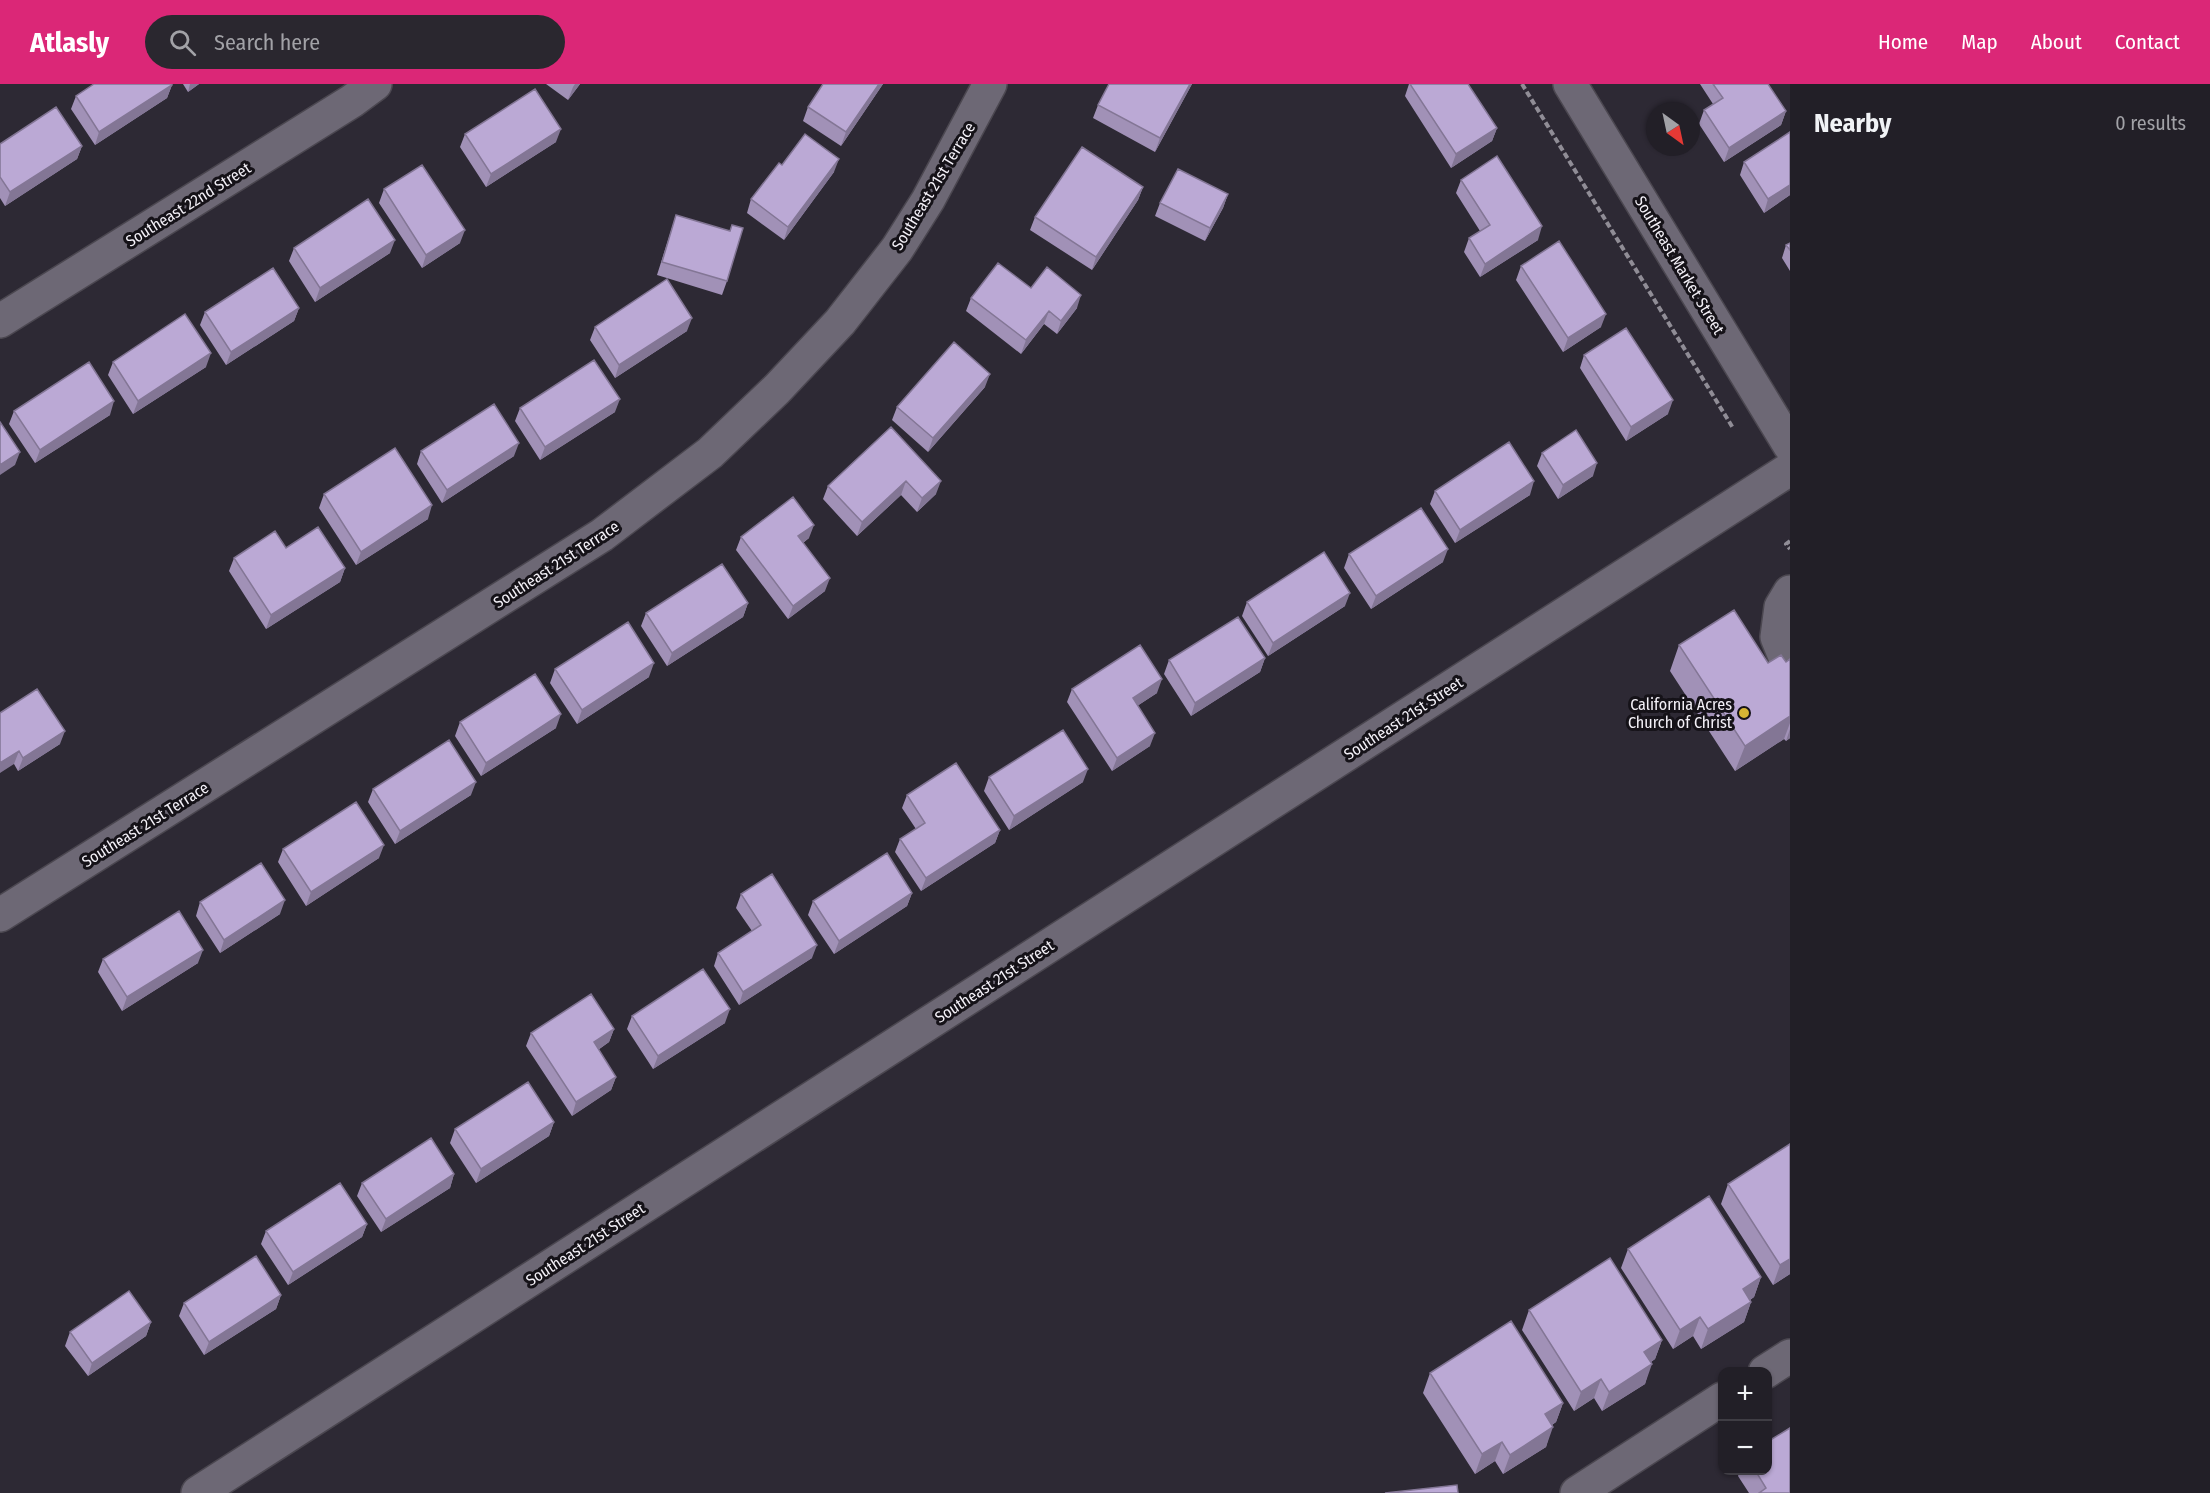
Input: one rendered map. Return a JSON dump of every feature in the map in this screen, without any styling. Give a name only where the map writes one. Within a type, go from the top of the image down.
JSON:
[{"type":"street","name":"Southeast 22nd Street","points":[[0,321],[352,101],[375,84]]},
{"type":"street","name":"Southeast 21st Terrace","points":[[0,915],[602,535],[637,511],[710,453],[777,389],[840,322],[897,249],[928,200],[990,84]]},
{"type":"street","name":"Southeast Market Street","points":[[1570,84],[1790,446]]},
{"type":"street","name":"Southeast 21st Street","points":[[198,1493],[1790,469]]},
{"type":"street","points":[[1790,592],[1780,607],[1777,637],[1790,669]]},
{"type":"street","points":[[1772,1367],[1790,1356]]},
{"type":"street","points":[[1577,1493],[1718,1402]]},
{"type":"path","points":[[1522,84],[1733,428]]},
{"type":"path","points":[[1790,541],[1786,544],[1790,549]]},
{"type":"building","points":[[94,84],[172,85],[99,132],[76,96]]},
{"type":"building","points":[[823,84],[879,84],[846,132],[808,107]]},
{"type":"building","points":[[1109,84],[1190,84],[1160,138],[1098,105]]},
{"type":"building","points":[[1410,84],[1468,84],[1497,128],[1456,154]]},
{"type":"building","points":[[1713,84],[1768,84],[1786,111],[1729,148],[1704,110],[1723,98]]},
{"type":"building","points":[[535,89],[561,129],[491,174],[465,134]]},
{"type":"building","points":[[56,107],[82,146],[10,192],[0,177],[0,144]]},
{"type":"building","points":[[1790,132],[1790,185],[1768,199],[1744,162]]},
{"type":"building","points":[[805,134],[839,159],[788,227],[751,199],[779,163],[782,165]]},
{"type":"building","points":[[1082,147],[1143,187],[1096,257],[1035,217]]},
{"type":"building","points":[[1497,156],[1542,226],[1485,264],[1469,238],[1490,225],[1461,180]]},
{"type":"building","points":[[422,165],[465,230],[426,255],[384,189]]},
{"type":"building","points":[[1178,169],[1228,194],[1210,228],[1160,203]]},
{"type":"building","points":[[368,199],[395,240],[320,288],[294,248]]},
{"type":"building","points":[[676,215],[730,231],[732,225],[743,228],[727,281],[662,262]]},
{"type":"building","points":[[1559,241],[1606,314],[1568,338],[1521,266]]},
{"type":"building","points":[[998,263],[1031,288],[1047,267],[1081,295],[1061,321],[1049,311],[1026,340],[971,298]]},
{"type":"building","points":[[273,268],[299,308],[231,352],[205,312]]},
{"type":"building","points":[[667,279],[692,318],[619,365],[595,327]]},
{"type":"building","points":[[185,314],[211,353],[138,401],[113,362]]},
{"type":"building","points":[[1626,328],[1673,400],[1631,427],[1584,355]]},
{"type":"building","points":[[954,342],[990,374],[933,438],[897,407]]},
{"type":"building","points":[[594,360],[620,399],[545,447],[520,408]]},
{"type":"building","points":[[89,362],[114,401],[40,450],[14,411]]},
{"type":"building","points":[[494,404],[519,443],[447,490],[421,451]]},
{"type":"building","points":[[0,422],[20,452],[0,465]]},
{"type":"building","points":[[891,427],[941,481],[922,498],[906,481],[862,522],[828,486]]},
{"type":"building","points":[[1576,430],[1597,463],[1563,485],[1542,453]]},
{"type":"building","points":[[1509,442],[1534,481],[1460,530],[1435,491]]},
{"type":"building","points":[[395,448],[432,505],[361,552],[324,494]]},
{"type":"building","points":[[793,497],[814,525],[798,536],[830,578],[793,606],[741,537]]},
{"type":"building","points":[[1421,508],[1448,549],[1376,596],[1349,554]]},
{"type":"building","points":[[318,527],[345,568],[271,615],[234,558],[275,531],[286,548]]},
{"type":"building","points":[[1324,552],[1350,593],[1273,643],[1247,602]]},
{"type":"building","points":[[722,564],[748,603],[672,653],[646,613]]},
{"type":"building","name":"California Acres Church of Christ","points":[[1734,610],[1768,663],[1781,655],[1786,662],[1790,659],[1790,716],[1745,746],[1679,645]]},
{"type":"building","points":[[1238,617],[1265,658],[1195,703],[1169,660]]},
{"type":"building","points":[[628,622],[654,663],[582,710],[555,669]]},
{"type":"building","points":[[1140,645],[1162,679],[1133,698],[1155,733],[1117,758],[1072,689]]},
{"type":"building","points":[[535,674],[561,714],[486,763],[460,722]]},
{"type":"building","points":[[37,689],[65,731],[23,758],[19,751],[0,763],[0,713]]},
{"type":"building","points":[[1063,730],[1088,769],[1014,816],[989,777]]},
{"type":"building","points":[[449,740],[476,782],[400,831],[373,789]]},
{"type":"building","points":[[956,763],[1000,830],[926,878],[900,839],[925,823],[907,795]]},
{"type":"building","points":[[356,802],[384,845],[311,892],[283,849]]},
{"type":"building","points":[[887,853],[912,893],[839,941],[813,901]]},
{"type":"building","points":[[261,863],[285,900],[224,940],[200,902]]},
{"type":"building","points":[[772,874],[817,945],[743,992],[718,953],[761,925],[741,894]]},
{"type":"building","points":[[179,911],[203,950],[127,997],[103,959]]},
{"type":"building","points":[[703,969],[730,1009],[658,1056],[632,1016]]},
{"type":"building","points":[[591,994],[614,1029],[594,1042],[616,1077],[576,1102],[531,1033]]},
{"type":"building","points":[[528,1082],[554,1122],[481,1169],[455,1129]]},
{"type":"building","points":[[431,1138],[454,1174],[386,1219],[362,1183]]},
{"type":"building","points":[[1790,1144],[1790,1259],[1780,1265],[1728,1184]]},
{"type":"building","points":[[340,1183],[367,1224],[293,1272],[266,1231]]},
{"type":"building","points":[[1709,1196],[1761,1277],[1743,1289],[1751,1302],[1708,1329],[1700,1317],[1680,1330],[1628,1249]]},
{"type":"building","points":[[256,1256],[281,1295],[209,1342],[184,1303]]},
{"type":"building","points":[[1610,1258],[1662,1340],[1644,1352],[1652,1364],[1609,1392],[1601,1379],[1581,1392],[1529,1310]]},
{"type":"building","points":[[129,1291],[151,1322],[92,1363],[70,1332]]},
{"type":"building","points":[[1511,1321],[1563,1403],[1545,1414],[1553,1427],[1510,1455],[1502,1442],[1482,1454],[1430,1373]]},
{"type":"building","points":[[1790,1428],[1790,1493],[1759,1493],[1766,1488],[1758,1475],[1772,1475],[1772,1439]]},
{"type":"building","points":[[1457,1485],[1458,1493],[1385,1493]]},
{"type":"place","name":"California Acres Church of Christ","points":[[1744,713]]}]
